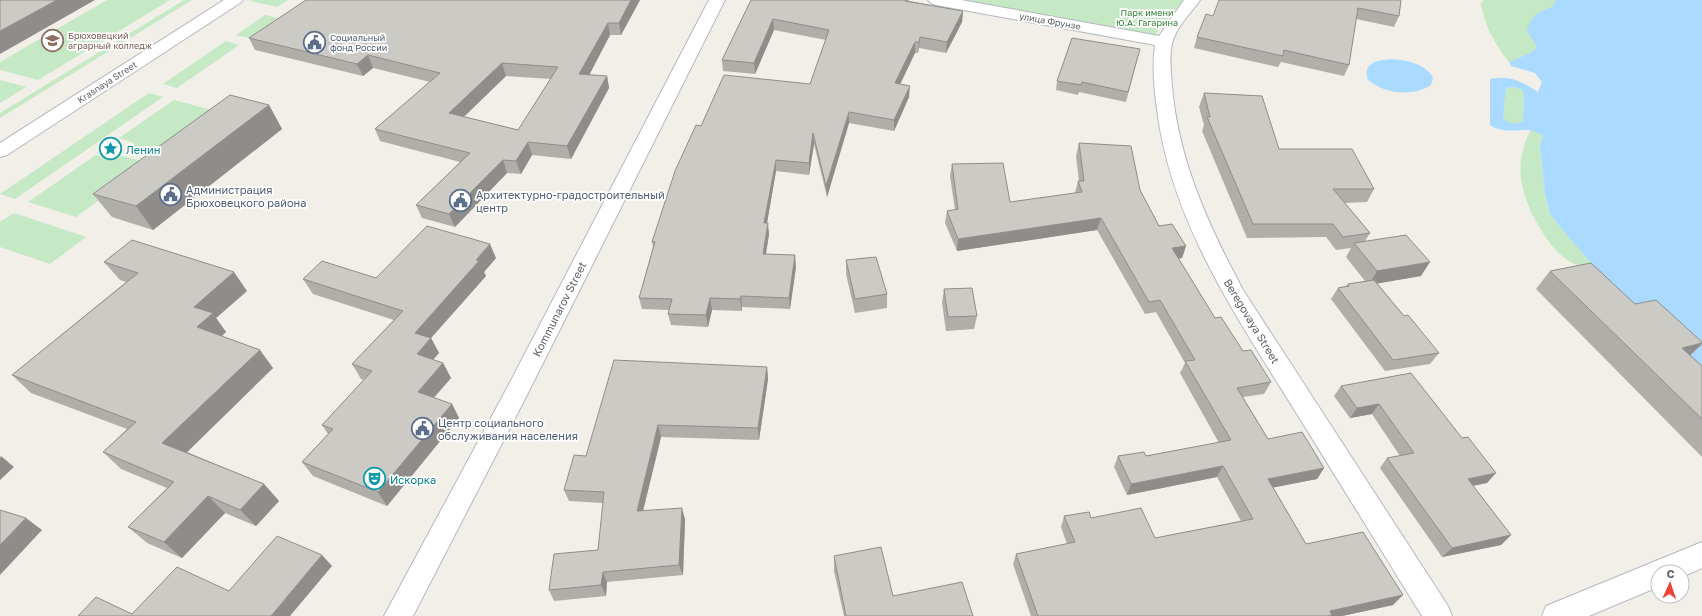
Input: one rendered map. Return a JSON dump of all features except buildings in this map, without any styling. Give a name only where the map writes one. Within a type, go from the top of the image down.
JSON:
[{"type":"street","name":"Krasnaya Street","points":[[0,151],[235,0]]},
{"type":"street","name":"Kommunarov Street","points":[[398,616],[518,388],[717,0]]},
{"type":"street","name":"улица Фрунзе","points":[[936,0],[1164,42]]},
{"type":"street","name":"Beregovaya Street","points":[[1192,0],[1164,42],[1162,71],[1169,131],[1176,163],[1194,213],[1234,294],[1438,616]]},
{"type":"street","points":[[1681,564],[1702,555]]},
{"type":"street","points":[[1556,616],[1650,577]]},
{"type":"green space","points":[[107,0],[170,0],[38,80],[0,70],[0,62]]},
{"type":"green space","points":[[184,0],[192,0],[0,118],[0,113]]},
{"type":"green space","points":[[288,0],[277,7],[250,1]]},
{"type":"green space","name":"Парк имени Ю.А. Гагарина","points":[[962,0],[1183,0],[1155,35]]},
{"type":"green space","points":[[1484,0],[1556,0],[1552,7],[1540,12],[1532,39],[1537,47],[1530,53],[1509,62],[1499,49],[1488,28],[1481,4]]},
{"type":"green space","points":[[265,15],[278,18],[249,38],[236,35]]},
{"type":"green space","points":[[226,41],[239,45],[177,88],[163,84]]},
{"type":"green space","points":[[0,80],[26,87],[0,103]]},
{"type":"green space","points":[[1513,87],[1520,89],[1524,93],[1523,121],[1515,123],[1507,121],[1503,117],[1506,88]]},
{"type":"green space","points":[[149,93],[163,97],[15,199],[0,194]]},
{"type":"green space","points":[[174,100],[219,112],[158,157],[127,149],[134,143],[119,138]]},
{"type":"green space","points":[[1531,130],[1545,135],[1540,145],[1545,194],[1550,214],[1592,263],[1579,266],[1567,260],[1549,242],[1534,218],[1524,194],[1520,170],[1523,149]]},
{"type":"green space","points":[[96,155],[112,159],[118,155],[149,163],[76,217],[28,202]]},
{"type":"green space","points":[[14,213],[86,237],[50,264],[0,247],[0,222]]},
{"type":"water","points":[[1556,0],[1702,0],[1702,371],[1621,297],[1550,214],[1545,194],[1540,145],[1544,135],[1529,130],[1504,130],[1494,128],[1490,125],[1490,79],[1503,78],[1516,80],[1538,92],[1542,82],[1535,73],[1511,66],[1509,62],[1530,53],[1537,47],[1527,30],[1533,17],[1552,7]],"holes":[[[1513,87],[1520,89],[1524,93],[1523,121],[1515,123],[1509,122],[1503,117],[1506,88]]]},
{"type":"water","points":[[1390,59],[1408,61],[1425,68],[1433,77],[1431,85],[1416,91],[1399,92],[1382,88],[1368,80],[1367,70],[1372,64],[1380,60]]},
{"type":"place","name":"Брюховецкий аграрный колледж","points":[[52,40]]},
{"type":"place","name":"Социальный фонд России","points":[[314,42]]},
{"type":"place","name":"Ленин","points":[[111,149]]},
{"type":"place","name":"Администрация Брюховецкого района","points":[[170,195]]},
{"type":"place","name":"Архитектурно-градостроительный центр","points":[[460,200]]},
{"type":"place","name":"Центр социального обслуживания населения","points":[[422,428]]},
{"type":"place","name":"Искорка","points":[[375,479]]}]
